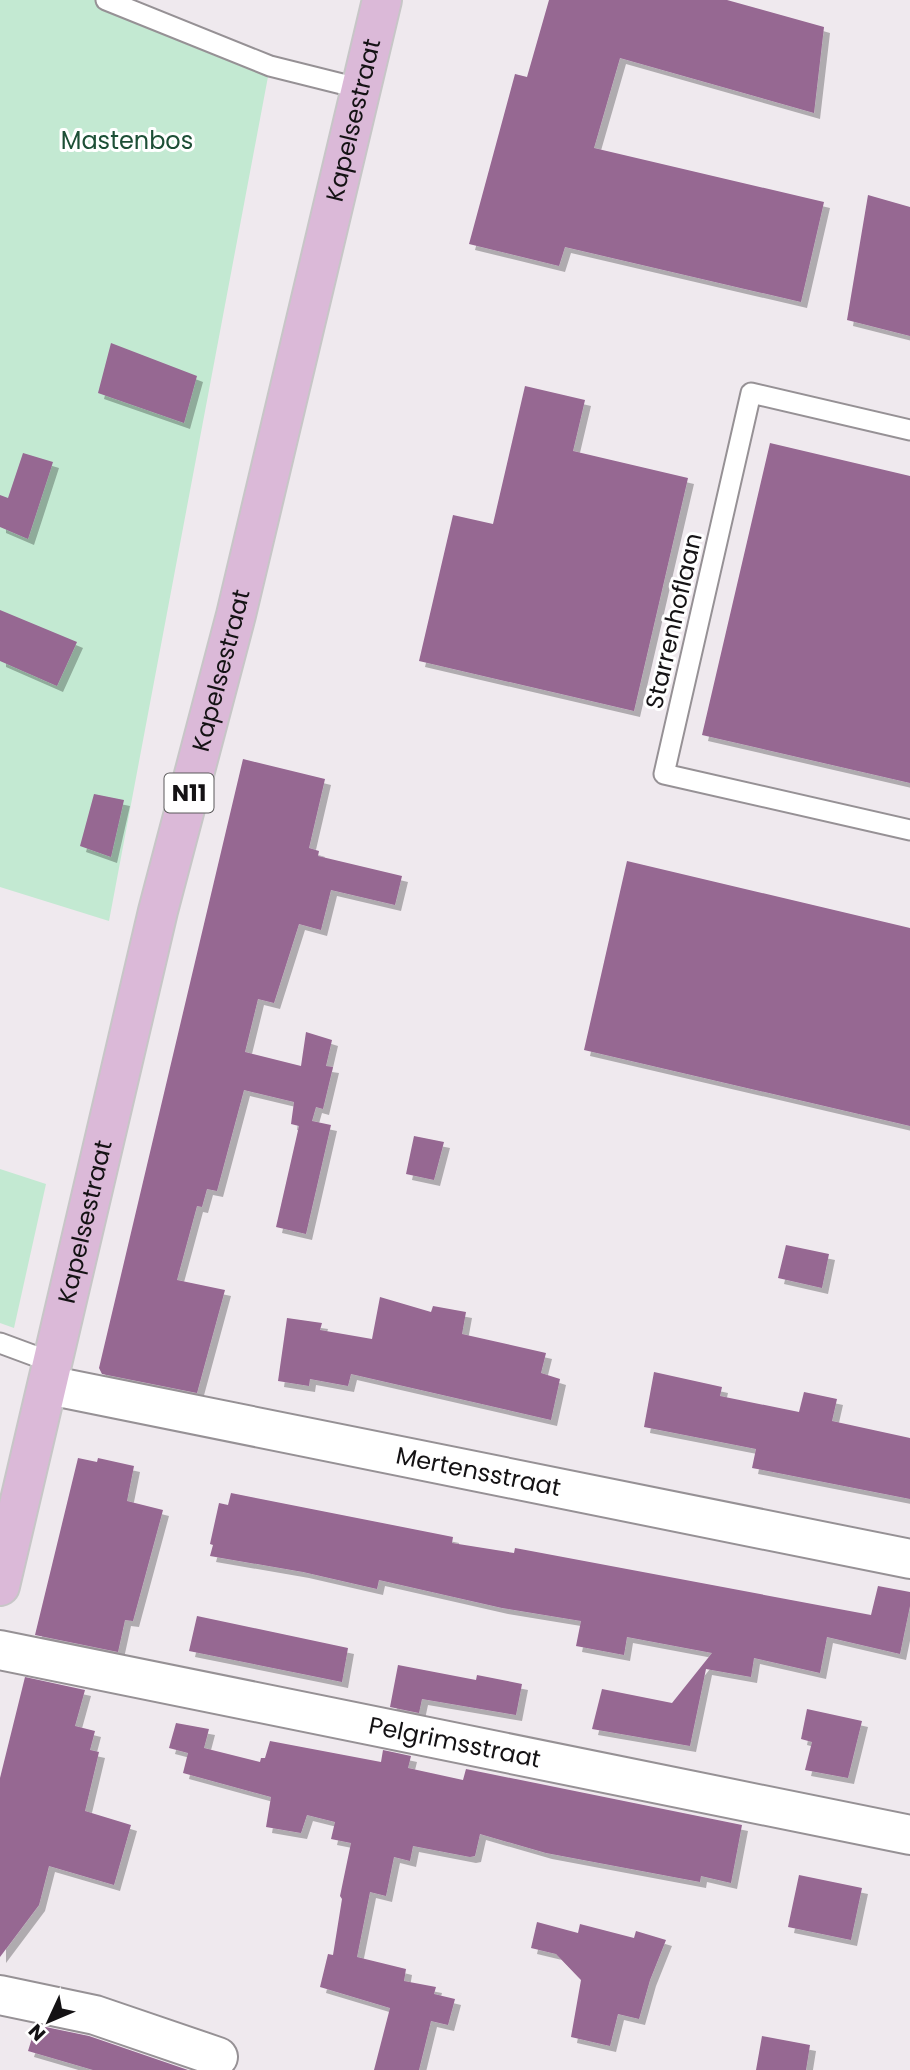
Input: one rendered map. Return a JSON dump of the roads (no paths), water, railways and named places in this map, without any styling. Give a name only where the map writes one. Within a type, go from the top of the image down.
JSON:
[{"type":"main road","name":"Kapelsestraat","points":[[0,1586],[158,911],[232,632],[382,0]]},
{"type":"street","name":"Mertensstraat","points":[[51,1374],[910,1559]]},
{"type":"street","name":"Pelgrimsstraat","points":[[0,1650],[910,1835]]},
{"type":"street","points":[[0,1995],[95,2015],[218,2057]]},
{"type":"lane","points":[[106,0],[270,66],[362,89]]},
{"type":"lane","name":"Starrenhoflaan","points":[[910,430],[751,393],[664,774],[910,830]]},
{"type":"lane","points":[[0,1343],[51,1374]]},
{"type":"park label","name":"Mastenbos","points":[[127,141]]}]
